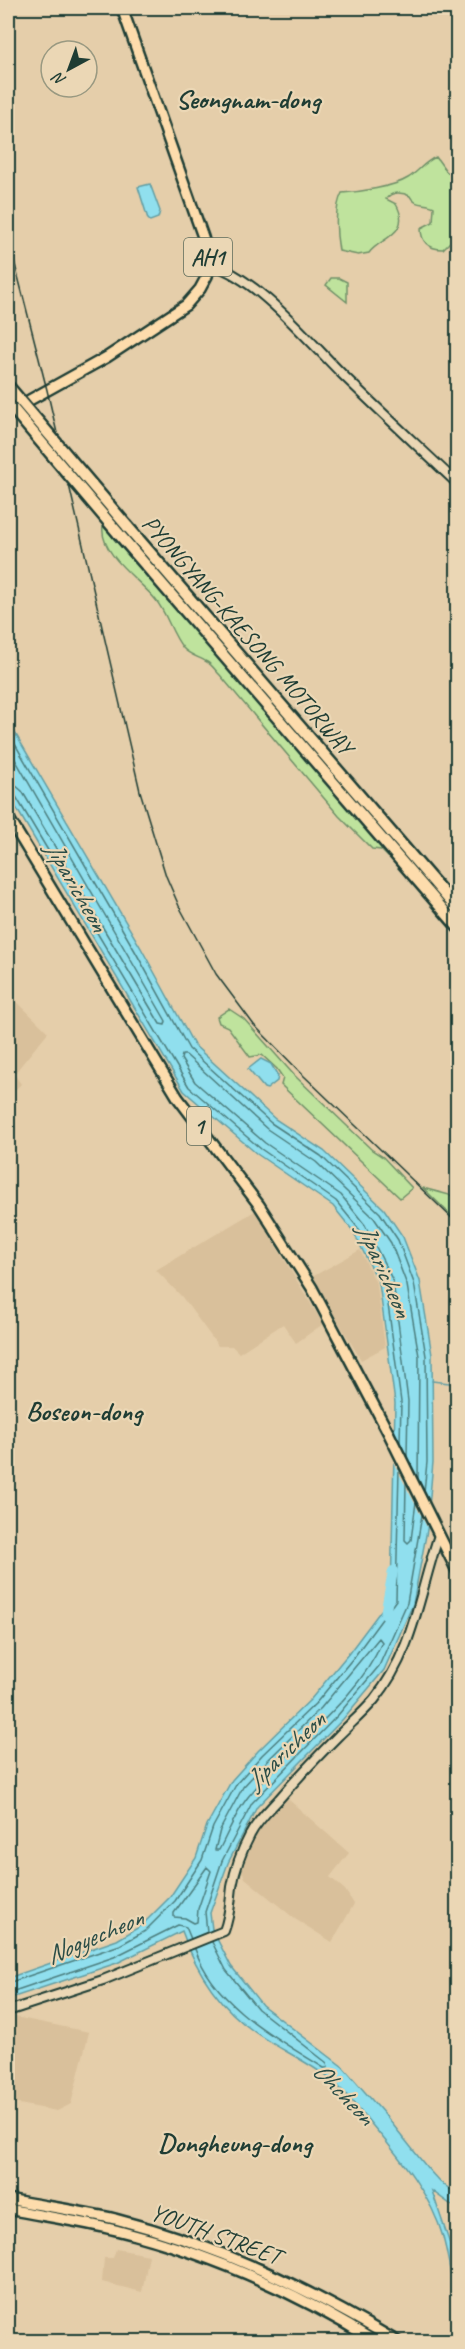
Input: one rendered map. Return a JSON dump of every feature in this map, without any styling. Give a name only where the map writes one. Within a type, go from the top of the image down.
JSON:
[{"type":"highway","name":"PYONGYANG-KAESONG MOTORWAY","points":[[8,386],[123,530],[458,927]]},
{"type":"highway","name":"PYONGYANG-KAESONG MOTORWAY","points":[[8,403],[458,910]]},
{"type":"main road","name":"AH1","points":[[8,412],[107,357],[186,305],[200,289],[210,264],[203,237],[122,8]]},
{"type":"main road","name":"1","points":[[8,817],[178,1098],[259,1204],[312,1288],[458,1573]]},
{"type":"main road","name":"YOUTH STREET","points":[[8,2199],[114,2219],[191,2242],[300,2286],[398,2342]]},
{"type":"main road","name":"YOUTH STREET","points":[[8,2209],[114,2229],[189,2251],[280,2288],[330,2313],[376,2342]]},
{"type":"street","points":[[210,264],[221,267],[238,277],[279,311],[458,484]]},
{"type":"street","points":[[8,2011],[103,1980],[217,1936],[224,1931],[230,1918],[233,1884],[250,1834],[307,1767],[374,1700],[393,1673],[420,1609],[427,1571],[439,1535]]},
{"type":"shaded area","points":[[8,993],[48,1032],[14,1074],[21,1084],[8,1097]]},
{"type":"shaded area","points":[[255,1211],[323,1324],[296,1343],[283,1324],[239,1353],[232,1346],[218,1346],[182,1297],[156,1270]]},
{"type":"shaded area","points":[[360,1250],[377,1285],[385,1347],[361,1360],[312,1277]]},
{"type":"shaded area","points":[[288,1799],[349,1853],[330,1877],[345,1890],[354,1904],[332,1942],[295,1919],[245,1878],[242,1870],[253,1840],[270,1816]]},
{"type":"shaded area","points":[[15,2017],[89,2032],[71,2104],[57,2111],[8,2102],[8,2027],[10,2019]]},
{"type":"shaded area","points":[[116,2249],[149,2255],[142,2292],[102,2282],[104,2258],[113,2258]]},
{"type":"green space","points":[[436,157],[446,171],[457,180],[457,235],[443,249],[426,244],[421,233],[421,228],[433,222],[434,207],[417,203],[410,196],[397,193],[386,199],[396,204],[400,214],[398,229],[393,234],[369,253],[358,255],[339,251],[337,213],[342,193],[358,192],[402,181]]},
{"type":"green space","points":[[331,278],[339,278],[347,282],[347,302],[326,285]]},
{"type":"green space","points":[[103,526],[390,853],[388,857],[381,850],[372,849],[339,816],[212,666],[183,648],[155,599],[122,566],[107,547],[103,536]]},
{"type":"green space","points":[[229,1009],[244,1019],[294,1075],[372,1150],[383,1157],[412,1188],[400,1198],[281,1085],[283,1078],[277,1069],[262,1055],[250,1057],[228,1027],[219,1023],[217,1017]]},
{"type":"green space","points":[[423,1188],[457,1197],[457,1221]]},
{"type":"water","points":[[150,184],[160,211],[158,218],[150,221],[138,187]]},
{"type":"water","points":[[8,721],[141,948],[194,1045],[275,1119],[324,1151],[384,1209],[403,1237],[420,1281],[432,1355],[433,1462],[427,1530],[413,1604],[384,1670],[343,1719],[257,1807],[228,1863],[210,1913],[212,1929],[231,1966],[262,2005],[343,2067],[429,2170],[440,2182],[457,2194],[457,2209],[432,2191],[450,2244],[456,2273],[457,2319],[452,2278],[443,2237],[431,2207],[414,2178],[394,2151],[336,2084],[312,2066],[256,2033],[231,2012],[202,1974],[182,1931],[117,1963],[8,1999],[8,1978],[117,1940],[141,1926],[170,1897],[196,1858],[207,1825],[232,1780],[311,1699],[391,1597],[395,1403],[379,1283],[353,1231],[333,1206],[257,1154],[184,1091],[8,794]]},
{"type":"water","points":[[261,1059],[271,1064],[278,1076],[277,1081],[267,1089],[248,1069]]},
{"type":"pier","points":[[393,1429],[430,1502],[427,1527],[391,1458]]},
{"type":"waterway","points":[[432,1381],[458,1384]]},
{"type":"waterway","name":"Jiparicheon","points":[[385,1615],[393,1571]]},
{"type":"railway","points":[[8,237],[47,390],[140,791],[166,876],[179,906],[216,974],[254,1025],[458,1224]]},
{"type":"district","name":"Seongnam-dong","points":[[248,99]]},
{"type":"district","name":"Boseon-dong","points":[[84,1411]]},
{"type":"district","name":"Dongheung-dong","points":[[235,2143]]},
{"type":"water label","name":"Nogyecheon","points":[[94,1936]]},
{"type":"water label","name":"Ohcheon","points":[[344,2093]]}]
